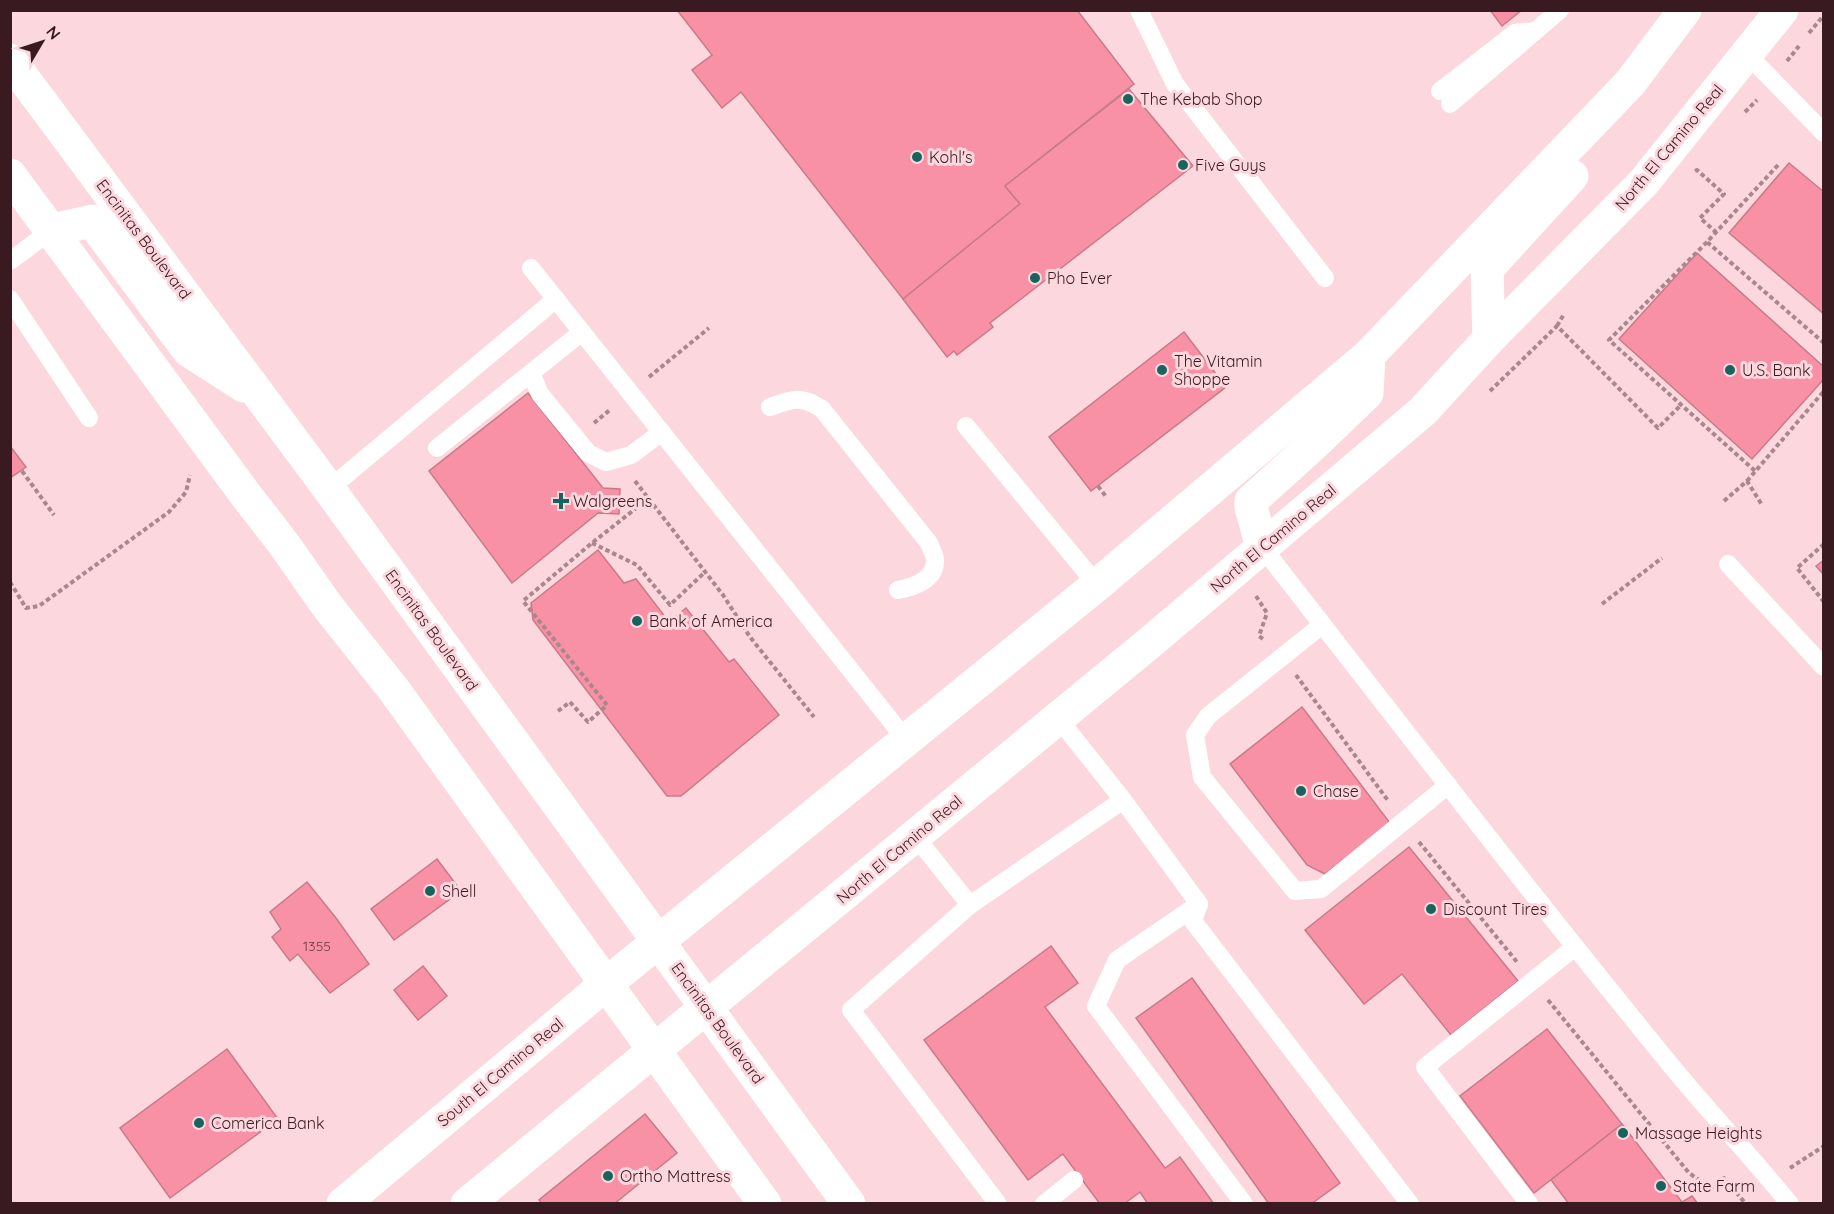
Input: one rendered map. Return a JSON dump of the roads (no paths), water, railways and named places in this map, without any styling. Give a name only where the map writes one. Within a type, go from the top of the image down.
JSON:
[{"type":"main road","points":[[659,943],[1097,585],[1369,355],[1630,84],[1685,10]]},
{"type":"main road","name":"North El Camino Real","points":[[707,1008],[1058,718],[1423,411],[1489,339],[1644,182],[1782,10]]},
{"type":"main road","points":[[1489,339],[1487,269],[1640,102],[1662,42]]},
{"type":"main road","name":"Encinitas Boulevard","points":[[10,60],[329,489],[849,1203]]},
{"type":"main road","points":[[10,175],[328,608],[394,690],[765,1203]]},
{"type":"main road","points":[[52,230],[92,221],[188,350],[262,398]]},
{"type":"main road","points":[[1262,547],[1251,501],[1367,393],[1369,355]]},
{"type":"main road","name":"South El Camino Real","points":[[343,1203],[606,984],[659,943]]},
{"type":"main road","points":[[467,1203],[707,1008]]},
{"type":"lane","points":[[1139,10],[1175,84],[1325,278]]},
{"type":"lane","points":[[1445,98],[1536,31],[1560,10]]},
{"type":"lane","points":[[1747,54],[1824,133]]},
{"type":"lane","points":[[10,261],[52,230]]},
{"type":"lane","points":[[531,268],[907,741]]},
{"type":"lane","points":[[10,299],[89,418]]},
{"type":"lane","points":[[329,489],[556,299]]},
{"type":"lane","points":[[437,448],[582,332]]},
{"type":"lane","points":[[531,373],[540,394],[588,453],[606,462],[631,455],[662,432]]},
{"type":"lane","points":[[770,407],[791,400],[808,399],[822,409],[929,543],[936,560],[933,572],[916,586],[898,590]]},
{"type":"lane","points":[[966,426],[1097,585]]},
{"type":"lane","points":[[1262,547],[1575,947],[1670,1065],[1790,1203]]},
{"type":"lane","points":[[1728,564],[1824,667]]},
{"type":"lane","points":[[1322,625],[1208,716],[1196,735],[1202,777],[1295,891],[1322,889],[1448,785]]},
{"type":"lane","points":[[1058,718],[1124,800],[1199,904]]},
{"type":"lane","points":[[998,1203],[850,1010],[970,905],[1124,800]]},
{"type":"lane","points":[[915,836],[970,905]]},
{"type":"lane","points":[[1199,904],[1117,960],[1096,1006],[1244,1203]]},
{"type":"lane","points":[[1199,904],[1193,921],[1410,1203]]},
{"type":"lane","points":[[1529,1203],[1425,1067],[1575,947]]},
{"type":"lane","points":[[1044,1203],[1074,1180]]},
{"type":"place","name":"The Kebab Shop","points":[[1128,99]]},
{"type":"place","name":"Kohl's","points":[[917,157]]},
{"type":"place","name":"Five Guys","points":[[1183,165]]},
{"type":"place","name":"Pho Ever","points":[[1035,278]]},
{"type":"place","name":"The Vitamin Shoppe","points":[[1162,370]]},
{"type":"place","name":"U.S. Bank","points":[[1730,370]]},
{"type":"place","name":"Walgreens","points":[[561,501]]},
{"type":"place","name":"Bank of America","points":[[637,621]]},
{"type":"place","name":"Chase","points":[[1301,791]]},
{"type":"place","name":"Shell","points":[[430,891]]},
{"type":"place","name":"Discount Tires","points":[[1431,909]]},
{"type":"place","name":"Comerica Bank","points":[[199,1123]]},
{"type":"place","name":"Massage Heights","points":[[1623,1133]]},
{"type":"place","name":"Ortho Mattress","points":[[608,1176]]},
{"type":"place","name":"State Farm","points":[[1661,1186]]}]
